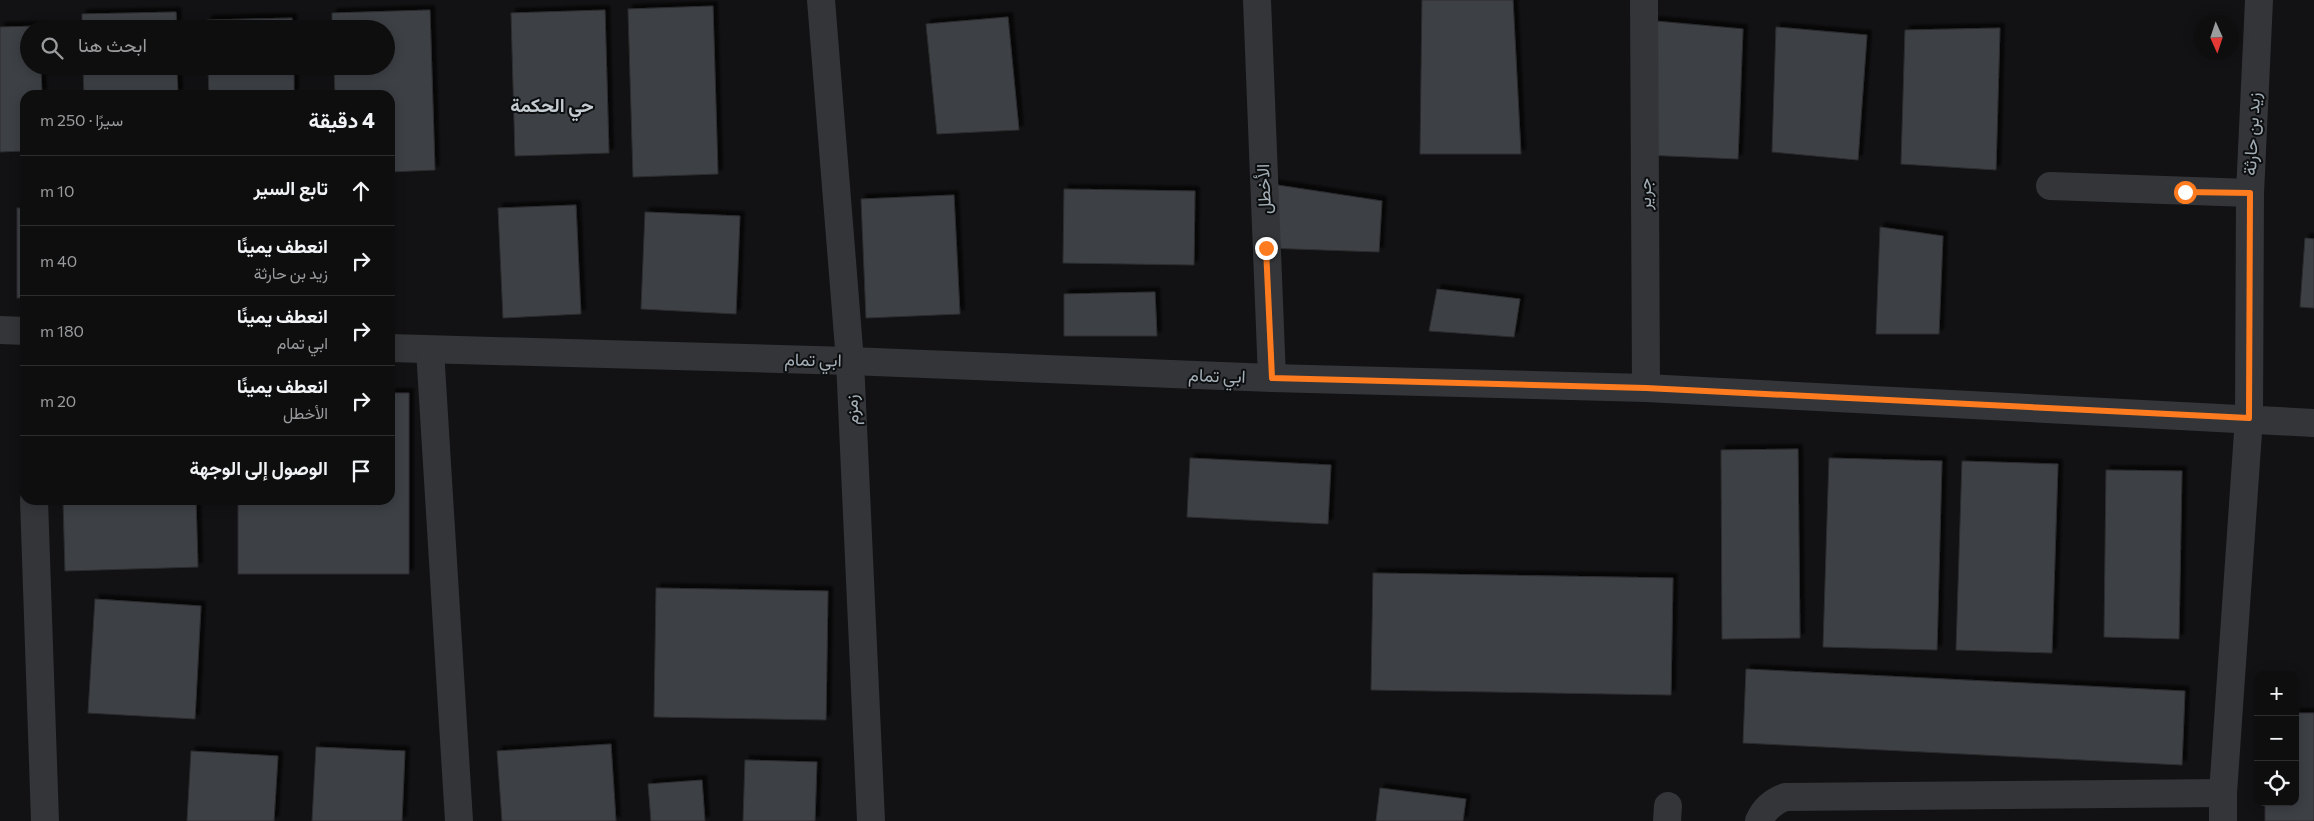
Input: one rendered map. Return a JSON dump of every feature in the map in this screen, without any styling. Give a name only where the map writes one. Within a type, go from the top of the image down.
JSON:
[{"type":"street","name":"زمزم","points":[[821,0],[850,361],[871,821]]},
{"type":"street","name":"الأخطل","points":[[1257,0],[1272,378]]},
{"type":"street","name":"جرير","points":[[1644,0],[1646,388]]},
{"type":"street","name":"زيد بن حارثة","points":[[2223,821],[2223,793],[2249,418],[2250,193],[2258,0]]},
{"type":"street","points":[[2050,186],[2250,193]]},
{"type":"street","points":[[0,330],[20,331]]},
{"type":"street","name":"ابي تمام","points":[[395,348],[850,361],[1272,378],[1646,388],[2249,418],[2314,423]]},
{"type":"street","points":[[430,350],[459,821]]},
{"type":"street","points":[[34,505],[44,821]]},
{"type":"street","points":[[1759,821],[1764,810],[1777,800],[1785,797],[2223,793]]},
{"type":"building","points":[[1422,0],[1513,0],[1521,154],[1420,154]]},
{"type":"building","points":[[713,6],[718,174],[633,177],[628,9]]},
{"type":"building","points":[[430,10],[435,170],[395,172],[395,90],[335,90],[334,75],[395,75],[395,20],[332,20],[332,13]]},
{"type":"building","points":[[605,10],[609,153],[515,156],[511,13]]},
{"type":"building","points":[[176,12],[176,20],[82,20],[82,14]]},
{"type":"building","points":[[1008,17],[1019,130],[937,134],[926,24]]},
{"type":"building","points":[[292,18],[292,20],[207,20]]},
{"type":"building","points":[[1644,20],[1743,29],[1738,159],[1645,155]]},
{"type":"building","points":[[20,26],[20,75],[41,75],[42,90],[20,90],[20,151],[0,152],[0,27]]},
{"type":"building","points":[[1776,27],[1867,35],[1858,160],[1772,152]]},
{"type":"building","points":[[2000,28],[1996,170],[1901,164],[1905,30]]},
{"type":"building","points":[[83,75],[177,75],[178,90],[84,90]]},
{"type":"building","points":[[208,75],[294,75],[294,90],[209,90]]},
{"type":"building","points":[[1264,183],[1382,201],[1379,252],[1266,248]]},
{"type":"building","points":[[1064,189],[1195,191],[1194,265],[1063,263]]},
{"type":"building","points":[[954,195],[960,314],[866,318],[861,199]]},
{"type":"building","points":[[576,205],[581,314],[503,318],[498,208]]},
{"type":"building","points":[[17,208],[20,208],[20,298],[17,298]]},
{"type":"building","points":[[645,212],[740,216],[736,314],[641,309]]},
{"type":"building","points":[[1880,227],[1943,236],[1939,334],[1876,334]]},
{"type":"building","points":[[2305,238],[2314,239],[2314,308],[2300,307]]},
{"type":"building","points":[[1437,289],[1520,299],[1514,337],[1429,331]]},
{"type":"building","points":[[1155,292],[1157,336],[1064,336],[1064,294]]},
{"type":"building","points":[[395,393],[409,393],[409,574],[238,574],[238,505],[395,505]]},
{"type":"building","points":[[1798,449],[1800,638],[1722,639],[1721,450]]},
{"type":"building","points":[[1190,458],[1331,465],[1328,524],[1187,517]]},
{"type":"building","points":[[1829,458],[1942,461],[1937,650],[1823,647]]},
{"type":"building","points":[[1962,461],[2058,464],[2052,653],[1956,650]]},
{"type":"building","points":[[2106,470],[2182,471],[2179,639],[2104,637]]},
{"type":"building","points":[[63,505],[196,505],[198,567],[65,571]]},
{"type":"building","points":[[1373,573],[1673,578],[1671,695],[1371,690]]},
{"type":"building","points":[[656,588],[828,591],[826,720],[654,717]]},
{"type":"building","points":[[95,599],[201,606],[195,719],[88,713]]},
{"type":"building","points":[[1746,669],[2185,691],[2182,765],[1743,743]]},
{"type":"building","points":[[2299,713],[2314,713],[2314,821],[2265,821],[2265,806],[2299,806]]},
{"type":"building","points":[[611,744],[616,821],[502,821],[497,751]]},
{"type":"building","points":[[316,747],[405,751],[402,821],[312,821]]},
{"type":"building","points":[[191,751],[278,756],[274,821],[187,821]]},
{"type":"building","points":[[745,760],[817,762],[815,821],[743,821]]},
{"type":"building","points":[[702,780],[705,821],[651,821],[648,784]]},
{"type":"building","points":[[1380,788],[1466,799],[1463,821],[1376,821]]},
{"type":"district","name":"حي الحكمة","points":[[552,105]]},
{"type":"route","points":[[1266,248],[1272,378],[1646,388],[2249,418],[2250,193],[2185,192]]}]
